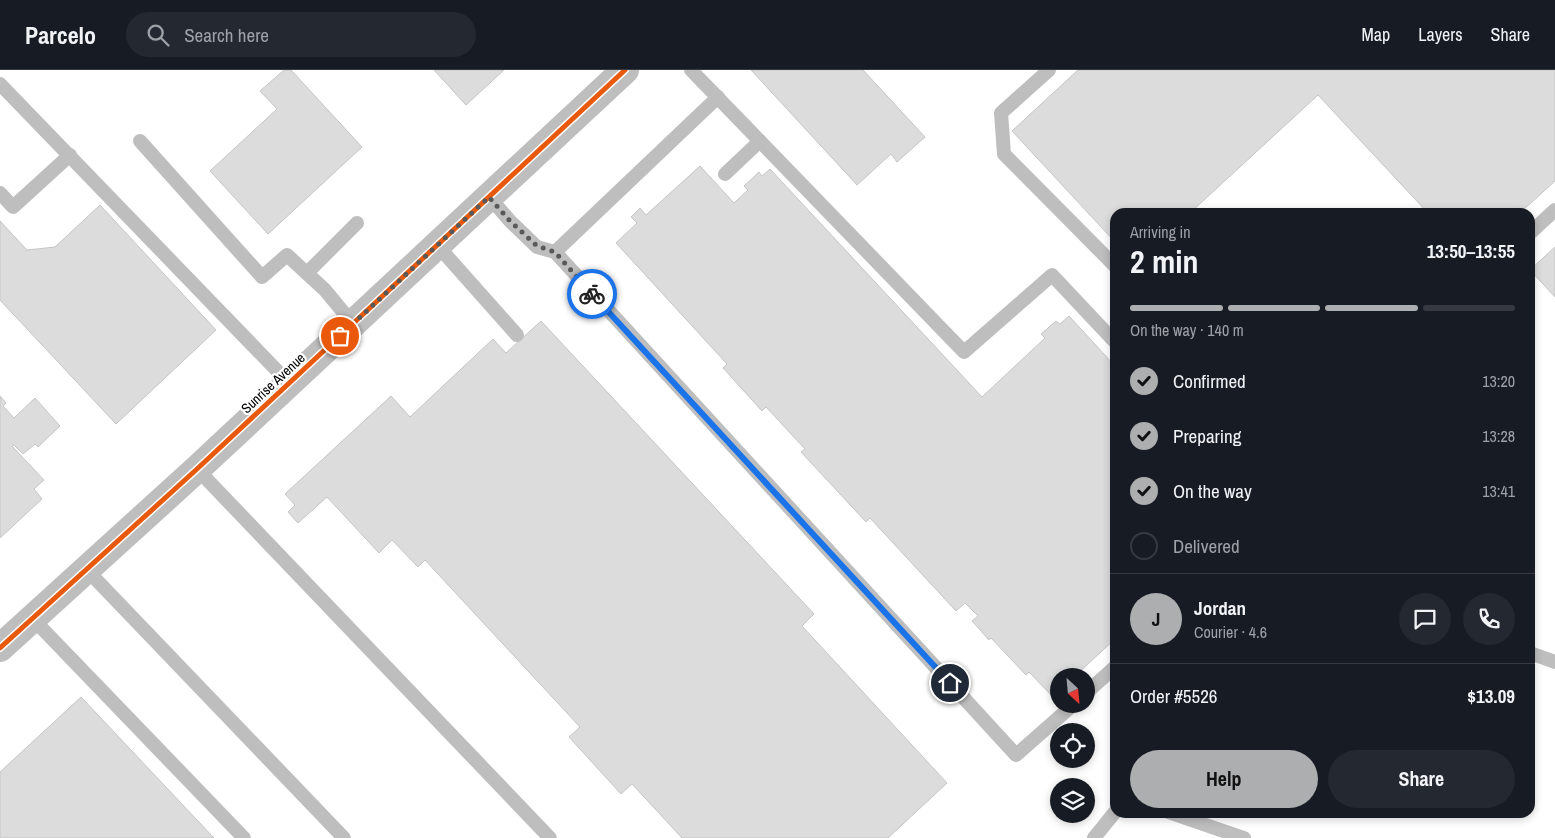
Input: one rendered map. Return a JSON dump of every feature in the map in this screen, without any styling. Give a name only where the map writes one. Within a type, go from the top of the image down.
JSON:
[{"type":"street","name":"Sunrise Avenue","points":[[2,642],[32,618],[197,468],[625,70]]},
{"type":"lane","points":[[692,70],[964,352],[1052,275],[1110,337]]},
{"type":"lane","points":[[1049,70],[1001,113],[1004,154],[1110,261]]},
{"type":"lane","points":[[0,84],[289,383]]},
{"type":"lane","points":[[555,252],[718,98]]},
{"type":"lane","points":[[140,141],[262,277],[287,255],[325,290],[353,324]]},
{"type":"lane","points":[[725,174],[760,141]]},
{"type":"lane","points":[[0,193],[13,207],[70,155]]},
{"type":"lane","points":[[489,197],[510,221],[537,246],[555,252],[1016,755],[1064,713]]},
{"type":"lane","points":[[1535,228],[1555,210]]},
{"type":"lane","points":[[307,273],[356,223]]},
{"type":"lane","points":[[437,245],[517,335]]},
{"type":"lane","points":[[197,468],[550,838]]},
{"type":"lane","points":[[86,569],[344,838]]},
{"type":"lane","points":[[32,618],[244,838]]},
{"type":"lane","points":[[1535,655],[1555,662]]},
{"type":"lane","points":[[1095,685],[1110,671]]},
{"type":"lane","points":[[1094,838],[1110,818]]},
{"type":"lane","points":[[1181,818],[1217,834],[1244,838]]},
{"type":"building","points":[[284,70],[291,70],[362,147],[268,234],[210,171],[277,109],[260,91]]},
{"type":"building","points":[[434,70],[504,70],[466,105]]},
{"type":"building","points":[[751,70],[863,70],[925,137],[897,162],[891,154],[857,185]]},
{"type":"building","points":[[1078,70],[1555,70],[1555,181],[1525,208],[1423,208],[1318,95],[1195,208],[1110,208],[1110,237],[1012,131]]},
{"type":"building","points":[[700,166],[734,203],[748,190],[744,186],[759,172],[762,176],[770,169],[982,397],[1045,338],[1041,334],[1056,321],[1060,324],[1069,316],[1110,361],[1110,644],[1084,668],[1050,668],[1050,694],[1029,672],[1026,675],[991,638],[989,640],[972,621],[978,616],[965,603],[956,611],[870,518],[866,522],[801,452],[805,449],[766,407],[762,411],[723,368],[727,364],[616,243],[637,223],[631,217],[640,208],[646,215]]},
{"type":"building","points":[[100,205],[216,330],[116,424],[0,300],[0,221],[27,250],[55,247]]},
{"type":"building","points":[[1555,247],[1555,297],[1535,275],[1535,265]]},
{"type":"building","points":[[541,321],[814,614],[802,626],[947,783],[888,838],[682,838],[632,784],[621,794],[569,737],[580,727],[425,560],[418,567],[392,540],[379,553],[327,497],[298,523],[288,512],[295,505],[285,494],[391,396],[410,417],[493,339],[506,353]]},
{"type":"building","points":[[0,396],[6,403],[3,406],[14,418],[35,398],[60,426],[38,447],[35,444],[23,454],[14,445],[12,446],[44,480],[34,489],[42,499],[0,538]]},
{"type":"building","points":[[81,697],[214,838],[0,838],[0,772]]},
{"type":"cycle path","points":[[0,648],[197,469],[625,70]]},
{"type":"way so far","points":[[340,336],[489,197],[510,221],[537,246],[555,252],[592,294]]},
{"type":"route","points":[[592,294],[950,683]]}]
